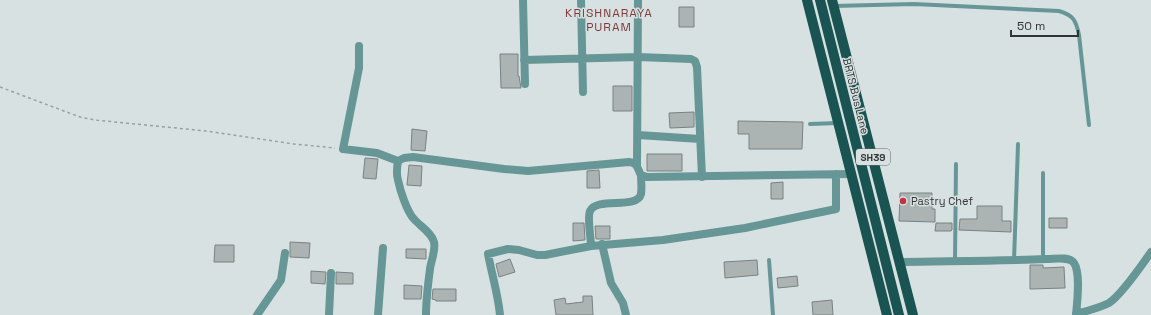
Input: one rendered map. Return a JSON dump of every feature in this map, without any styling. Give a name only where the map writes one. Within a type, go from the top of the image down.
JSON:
[{"type":"main road","name":"SH39","points":[[807,0],[887,315]]},
{"type":"main road","name":"BRTS Bus Lane","points":[[820,0],[899,315]]},
{"type":"main road","name":"SH39","points":[[832,3],[913,315]]},
{"type":"street","points":[[523,0],[525,84]]},
{"type":"street","points":[[582,0],[583,92]]},
{"type":"street","points":[[591,246],[590,210],[603,204],[634,201],[639,198],[641,194],[641,175],[637,165],[638,0]]},
{"type":"street","points":[[359,46],[358,68],[344,149],[377,153],[398,161],[404,158],[413,157],[528,171],[629,162],[637,165]]},
{"type":"street","points":[[524,60],[638,57],[691,59],[695,61],[697,67],[702,177]]},
{"type":"street","points":[[638,135],[700,139]]},
{"type":"street","points":[[398,161],[397,179],[409,212],[412,218],[434,240],[435,247],[430,268],[426,315]]},
{"type":"street","points":[[500,315],[499,301],[488,254],[508,249],[519,250],[537,255],[545,255],[602,244],[663,240],[745,228],[836,209],[836,174]]},
{"type":"street","points":[[641,175],[647,177],[702,177],[851,174]]},
{"type":"street","points":[[602,244],[611,283],[623,303],[626,315]]},
{"type":"street","points":[[378,315],[383,248]]},
{"type":"street","points":[[900,262],[1014,261],[1043,259],[1070,260],[1074,264],[1077,275],[1076,314],[1087,312],[1110,302],[1151,252]]},
{"type":"street","points":[[257,315],[281,280],[286,253]]},
{"type":"street","points":[[329,315],[331,273]]},
{"type":"lane","points":[[832,3],[914,4],[1058,11],[1066,13],[1077,23],[1080,34],[1089,126]]},
{"type":"lane","points":[[810,124],[838,123]]},
{"type":"lane","points":[[1014,261],[1018,144]]},
{"type":"lane","points":[[955,261],[956,164]]},
{"type":"lane","points":[[1043,259],[1044,173]]},
{"type":"lane","points":[[769,260],[773,315]]},
{"type":"path","points":[[0,87],[80,117],[95,120],[206,131],[294,144],[344,149]]},
{"type":"building","points":[[679,7],[694,7],[694,27],[679,27]]},
{"type":"building","points":[[500,54],[518,54],[518,76],[521,88],[501,88]]},
{"type":"building","points":[[613,86],[632,86],[632,111],[613,111]]},
{"type":"building","points":[[694,112],[694,127],[670,128],[669,113]]},
{"type":"building","points":[[738,121],[803,122],[802,149],[749,149],[749,134],[738,134]]},
{"type":"building","points":[[412,129],[427,131],[425,151],[411,150]]},
{"type":"building","points":[[647,154],[682,154],[682,171],[647,171]]},
{"type":"building","points":[[365,158],[378,159],[376,179],[363,178]]},
{"type":"building","points":[[409,165],[422,166],[421,186],[407,185]]},
{"type":"building","points":[[599,170],[600,188],[587,188],[587,171]]},
{"type":"building","points":[[783,182],[783,199],[771,199],[771,183]]},
{"type":"building","points":[[900,193],[932,193],[932,209],[935,209],[935,222],[899,221]]},
{"type":"building","points":[[977,206],[1002,206],[1002,221],[1011,221],[1011,232],[959,230],[960,219],[977,219]]},
{"type":"building","points":[[1049,218],[1067,218],[1067,228],[1049,228]]},
{"type":"building","points":[[573,223],[584,223],[585,240],[573,241]]},
{"type":"building","points":[[936,223],[952,223],[952,230],[935,231]]},
{"type":"building","points":[[595,226],[610,226],[610,239],[596,239]]},
{"type":"building","points":[[290,242],[310,243],[309,258],[290,257]]},
{"type":"building","points":[[215,245],[234,245],[234,262],[214,262]]},
{"type":"building","points":[[406,249],[426,249],[426,259],[406,258]]},
{"type":"building","points":[[510,259],[515,272],[499,277],[496,264]]},
{"type":"building","points":[[757,260],[758,275],[725,278],[724,262]]},
{"type":"building","points":[[1030,265],[1043,265],[1043,268],[1064,267],[1065,288],[1030,289]]},
{"type":"building","points":[[311,271],[326,272],[325,284],[311,283]]},
{"type":"building","points":[[336,272],[353,273],[353,284],[336,284]]},
{"type":"building","points":[[797,276],[798,286],[778,288],[777,278]]},
{"type":"building","points":[[404,285],[422,286],[421,299],[404,299]]},
{"type":"building","points":[[433,289],[456,289],[456,301],[436,301],[432,299]]},
{"type":"building","points":[[583,296],[592,296],[593,315],[556,315],[554,300],[565,298],[566,304],[583,302]]},
{"type":"building","points":[[832,300],[833,315],[813,315],[812,302]]},
{"type":"place","name":"Pastry Chef","points":[[903,201]]},
{"type":"district","name":"KRISHNARAYA PURAM","points":[[609,20]]}]
